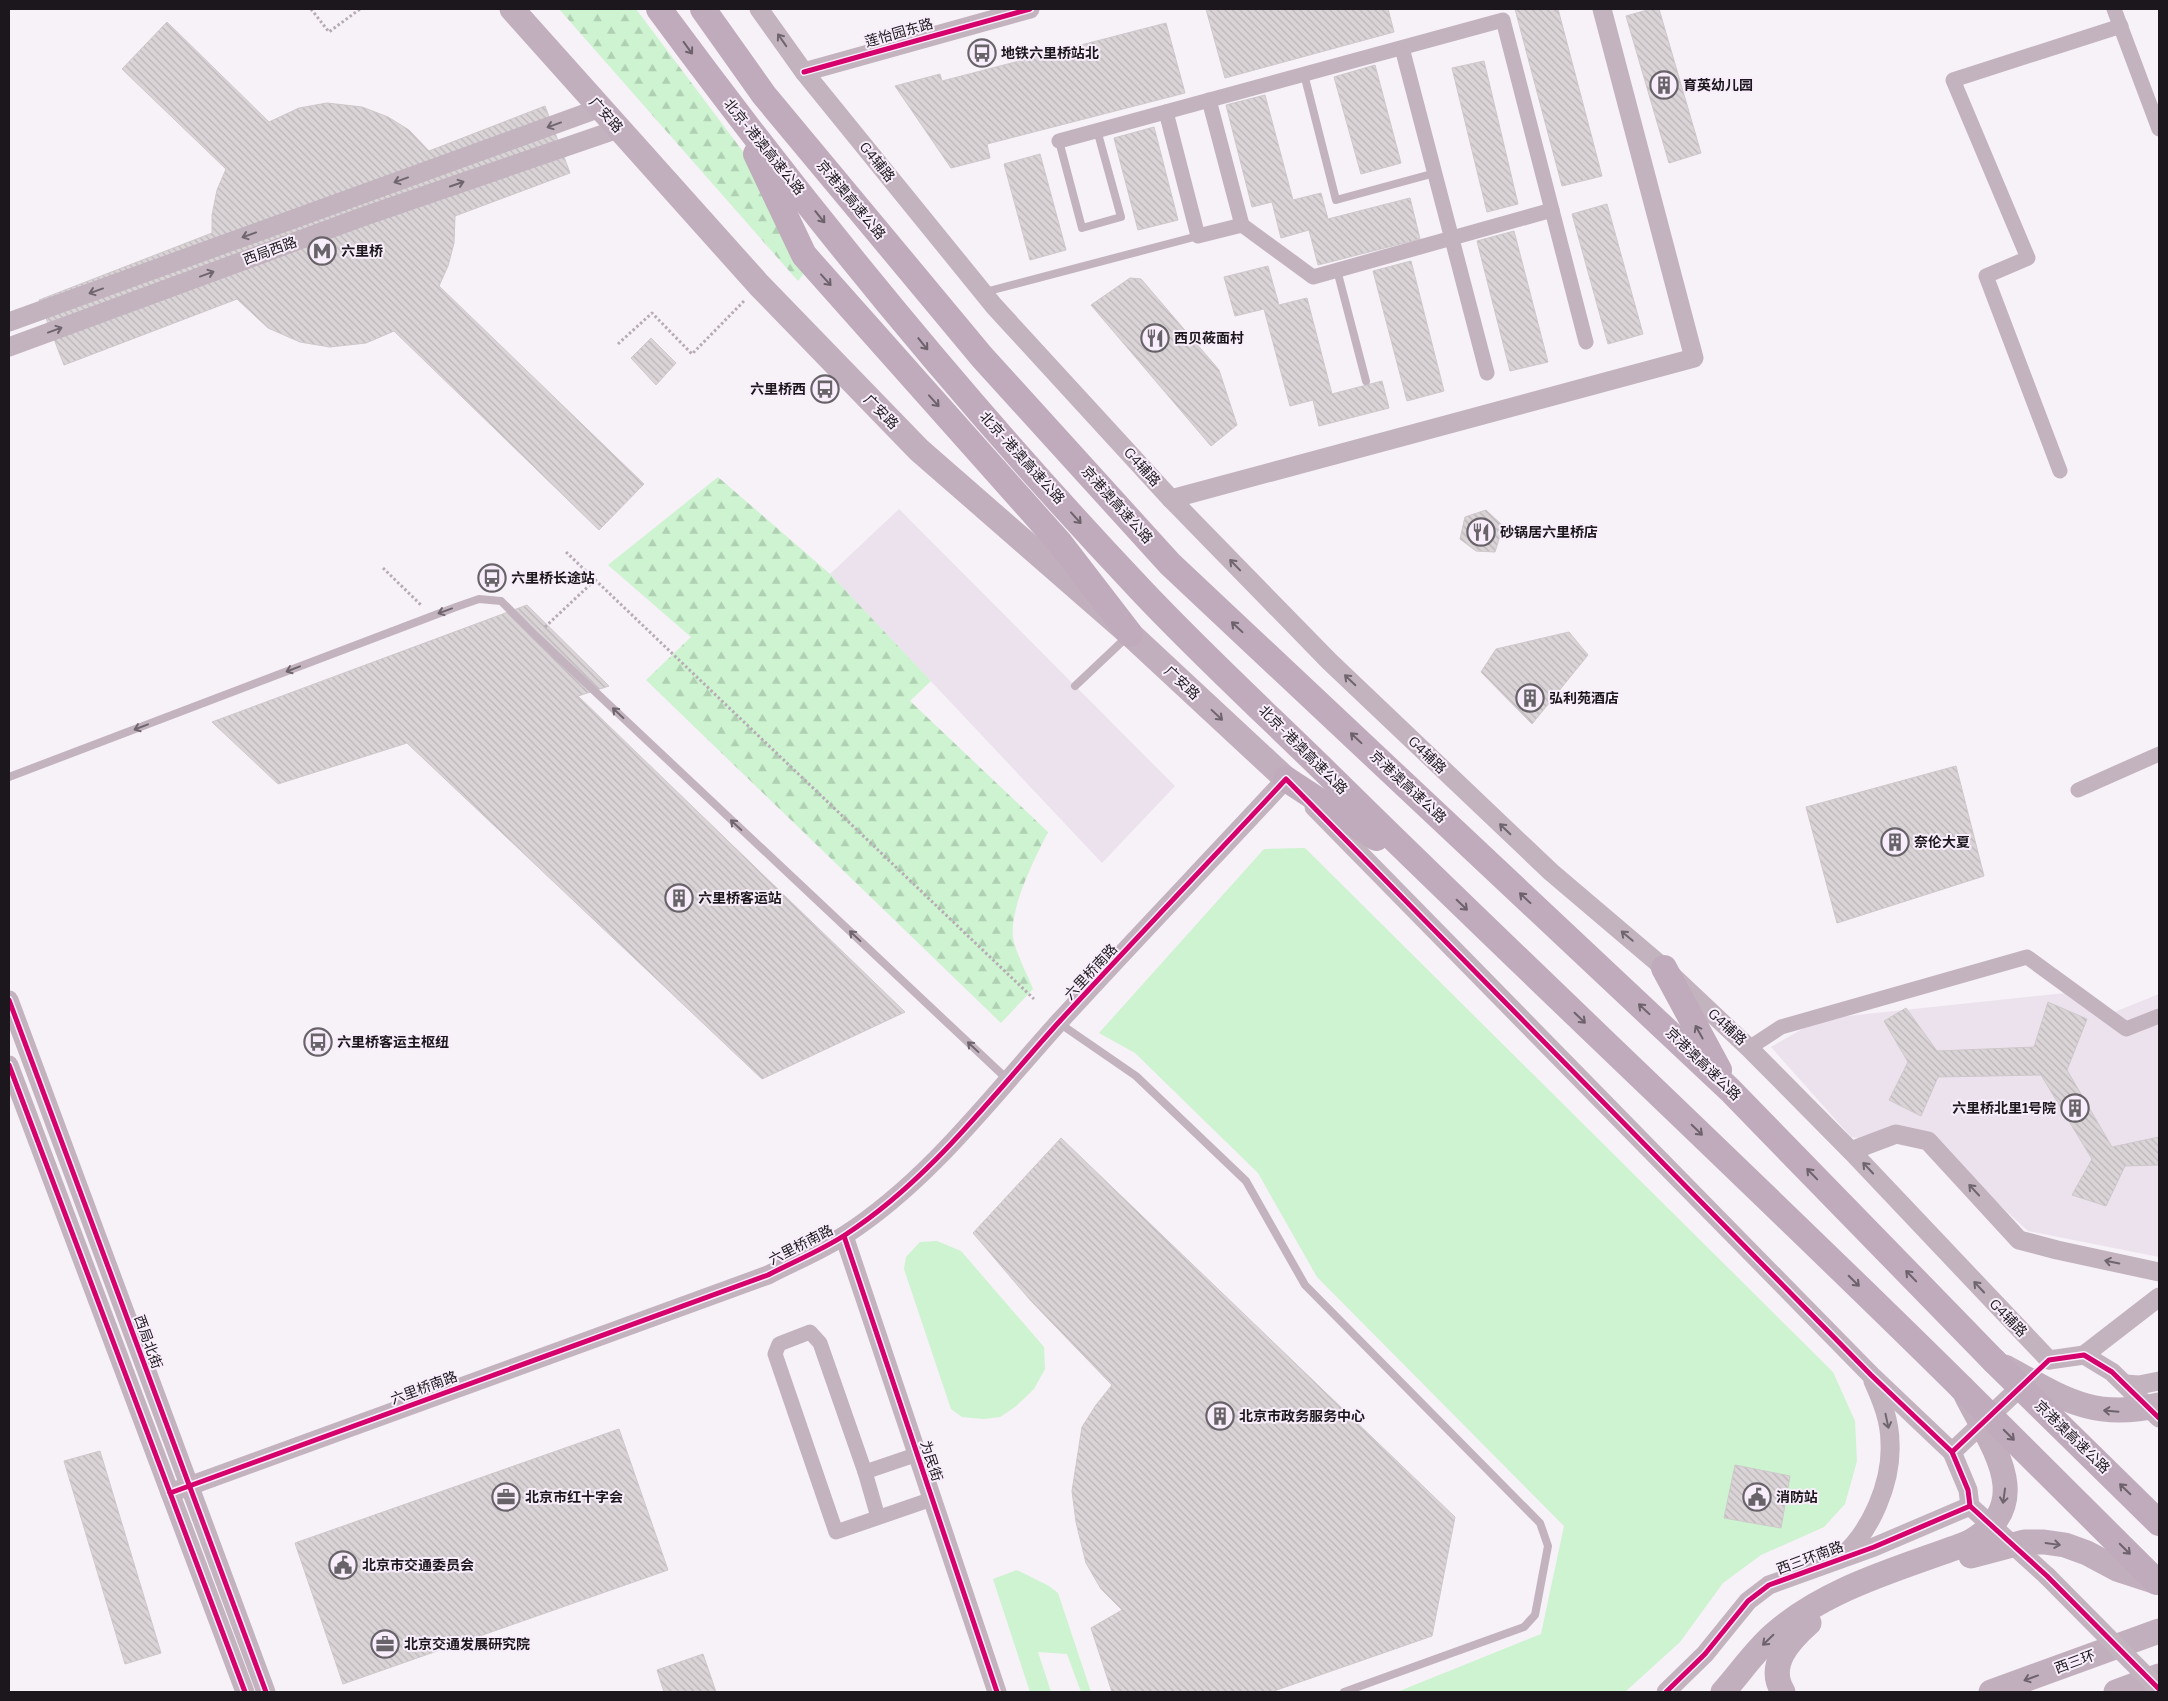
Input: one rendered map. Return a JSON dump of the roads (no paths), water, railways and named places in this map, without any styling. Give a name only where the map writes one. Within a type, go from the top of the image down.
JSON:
[{"type":"highway","name":"广安路","points":[[512,9],[759,285],[919,450],[1130,634],[1286,779]]},
{"type":"highway","name":"北京-港澳高速公路","points":[[659,9],[737,114],[954,382],[1135,584],[1427,872]]},
{"type":"highway","name":"京港澳高速公路","points":[[702,9],[764,95],[976,350],[1170,564],[1730,1090],[1994,1362],[2159,1523]]},
{"type":"highway","points":[[737,114],[804,255],[1060,543],[1130,634]]},
{"type":"highway","points":[[1286,779],[1427,872],[1819,1247],[2158,1583]]},
{"type":"highway","points":[[1664,968],[1730,1090]]},
{"type":"highway","points":[[1994,1362],[2070,1402],[2085,1407],[2118,1412],[2137,1411],[2159,1405]]},
{"type":"highway","points":[[1783,1692],[1776,1668],[1783,1651],[1808,1623],[1836,1607],[1970,1550],[1996,1519],[2005,1500],[2005,1477],[1999,1458],[1962,1388]]},
{"type":"highway","points":[[1723,1692],[1758,1650],[1797,1616],[1840,1591],[1970,1550],[2024,1542],[2044,1542],[2065,1546],[2102,1560],[2117,1569],[2158,1583]]},
{"type":"highway","name":"西三环","points":[[1992,1692],[2159,1632]]},
{"type":"highway","points":[[2116,1692],[2159,1676]]},
{"type":"street","name":"G4辅路","points":[[760,9],[804,72],[984,293],[1171,499],[1329,661],[1551,872],[1664,968],[1749,1048],[1851,1151],[2048,1360]]},
{"type":"street","name":"莲怡园东路","points":[[804,72],[1030,9]]},
{"type":"street","points":[[1171,499],[1694,358],[1602,9]]},
{"type":"street","points":[[2114,9],[2159,128]]},
{"type":"street","points":[[1059,141],[1503,20],[1586,342]]},
{"type":"street","points":[[2060,471],[1986,276],[2028,258],[1953,80],[2121,26]]},
{"type":"street","points":[[1402,48],[1487,373]]},
{"type":"street","points":[[1209,100],[1242,225],[1313,277],[1552,210]]},
{"type":"street","name":"西局西路","points":[[9,322],[600,108]]},
{"type":"street","points":[[1166,112],[1198,236],[1242,225]]},
{"type":"street","name":"西局西路","points":[[9,347],[362,217],[618,129]]},
{"type":"street","points":[[2078,790],[2159,754]]},
{"type":"street","points":[[1286,779],[1871,1375],[1952,1452],[1968,1490],[1970,1506],[2047,1576],[2159,1688]]},
{"type":"street","name":"六里桥南路","points":[[170,1492],[768,1275],[844,1236],[898,1194],[934,1161],[1009,1081],[1058,1023],[1286,779]]},
{"type":"street","points":[[1749,1048],[1781,1027],[2027,957],[2126,1029],[2159,1016]]},
{"type":"street","name":"西局北街","points":[[9,1000],[266,1692]]},
{"type":"street","points":[[9,1065],[245,1692]]},
{"type":"street","points":[[1851,1151],[1896,1134],[1928,1140],[2020,1240],[2159,1272]]},
{"type":"street","name":"为民街","points":[[844,1236],[997,1692]]},
{"type":"street","points":[[1952,1452],[2048,1360],[2084,1355],[2159,1297]]},
{"type":"street","points":[[878,1517],[865,1472],[820,1343],[810,1332],[779,1344],[775,1354],[836,1532],[932,1499]]},
{"type":"street","points":[[2084,1355],[2112,1372],[2159,1418]]},
{"type":"street","points":[[1836,1560],[1851,1546],[1869,1522],[1881,1494],[1889,1467],[1890,1444],[1887,1420],[1871,1375]]},
{"type":"street","points":[[2125,1384],[2139,1385],[2159,1381]]},
{"type":"street","points":[[865,1472],[918,1454]]},
{"type":"street","name":"西三环南路","points":[[1666,1692],[1705,1654],[1756,1594],[1769,1585],[1874,1547],[1970,1506]]},
{"type":"lane","points":[[1304,74],[1336,200],[1435,173]]},
{"type":"lane","points":[[1059,141],[1082,228],[1121,217],[1098,130]]},
{"type":"lane","points":[[984,293],[1198,236]]},
{"type":"lane","points":[[1337,270],[1366,381]]},
{"type":"lane","points":[[9,777],[479,599],[502,601],[536,636],[1009,1081]]},
{"type":"lane","points":[[1075,686],[1130,634]]},
{"type":"lane","points":[[1058,1023],[1136,1076],[1246,1180],[1305,1285],[1540,1523],[1548,1546],[1535,1615],[1524,1627],[1344,1692]]},
{"type":"place","name":"地铁六里桥站北","points":[[982,53]]},
{"type":"place","name":"育英幼儿园","points":[[1664,85]]},
{"type":"place","name":"六里桥","points":[[322,251]]},
{"type":"place","name":"西贝莜面村","points":[[1155,338]]},
{"type":"place","name":"六里桥西","points":[[825,389]]},
{"type":"place","name":"砂锅居六里桥店","points":[[1481,532]]},
{"type":"place","name":"六里桥长途站","points":[[492,578]]},
{"type":"place","name":"弘利苑酒店","points":[[1530,698]]},
{"type":"place","name":"奈伦大夏","points":[[1895,842]]},
{"type":"place","name":"六里桥客运站","points":[[679,898]]},
{"type":"place","name":"六里桥客运主枢纽","points":[[318,1042]]},
{"type":"place","name":"六里桥北里1号院","points":[[2075,1108]]},
{"type":"place","name":"北京市政务服务中心","points":[[1220,1416]]},
{"type":"place","name":"北京市红十字会","points":[[506,1497]]},
{"type":"place","name":"消防站","points":[[1757,1497]]},
{"type":"place","name":"北京市交通委员会","points":[[343,1565]]},
{"type":"place","name":"北京交通发展研究院","points":[[385,1644]]}]
